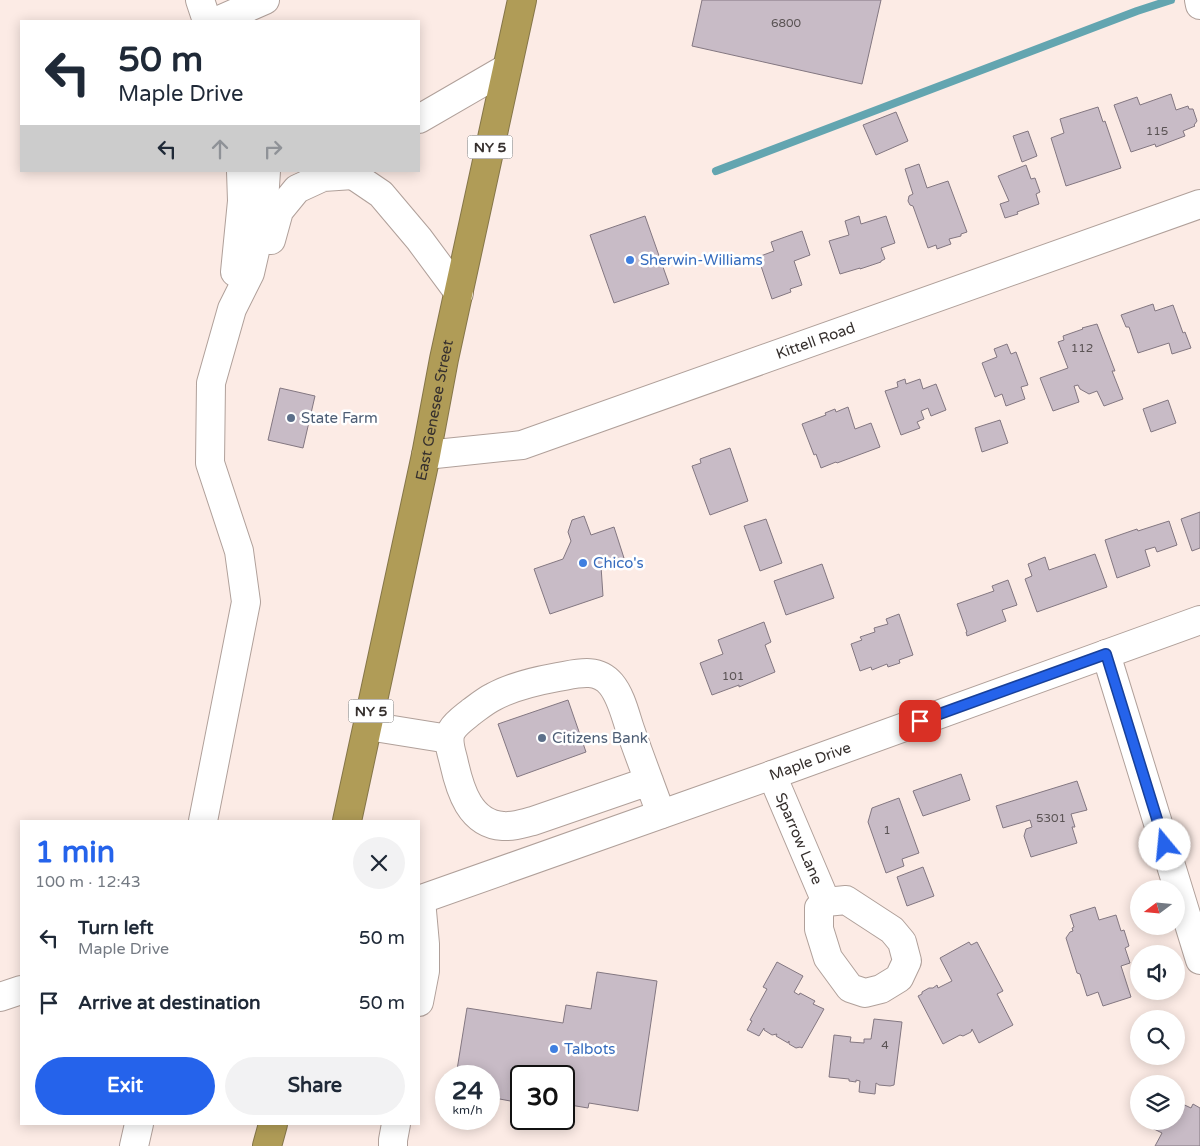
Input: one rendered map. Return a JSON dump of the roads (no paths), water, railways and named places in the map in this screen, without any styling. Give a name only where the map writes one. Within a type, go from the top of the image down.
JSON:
[{"type":"highway","name":"East Genesee Street","points":[[347,820],[426,456],[442,368],[522,0]]},
{"type":"street","points":[[200,0],[207,20]]},
{"type":"street","points":[[220,20],[265,0]]},
{"type":"street","points":[[1199,0],[1200,5]]},
{"type":"street","points":[[420,117],[508,68]]},
{"type":"street","points":[[203,820],[246,602],[239,551],[210,463],[211,383],[232,309],[242,201],[240,172]]},
{"type":"street","points":[[232,309],[250,273],[263,216],[266,172]]},
{"type":"street","points":[[232,309],[255,294],[279,211],[297,189],[323,177],[349,173],[381,194],[419,239],[458,293]]},
{"type":"street","name":"Kittell Road","points":[[426,456],[522,445],[1200,204]]},
{"type":"street","name":"Maple Drive","points":[[420,900],[1200,620]]},
{"type":"street","points":[[1106,654],[1200,960]]},
{"type":"street","points":[[649,781],[533,821],[504,827],[492,824],[480,817],[466,801],[454,764],[449,739],[452,729],[465,717],[498,694],[535,682],[583,673],[593,673],[601,676],[611,684],[618,698],[649,781],[661,814]]},
{"type":"street","points":[[368,726],[449,739]]},
{"type":"street","name":"Sparrow Lane","points":[[772,775],[826,902]]},
{"type":"street","points":[[420,900],[425,944],[425,971],[420,997]]},
{"type":"street","points":[[0,998],[20,990]]},
{"type":"street","points":[[134,1146],[139,1125]]},
{"type":"street","points":[[393,1146],[392,1140],[396,1125]]},
{"type":"waterway","points":[[716,171],[1137,11],[1171,0]]},
{"type":"place","name":"Sherwin-Williams","points":[[630,260]]},
{"type":"place","name":"State Farm","points":[[291,418]]},
{"type":"place","name":"Chico's","points":[[583,563]]},
{"type":"place","name":"Citizens Bank","points":[[542,738]]},
{"type":"place","name":"Talbots","points":[[554,1049]]}]
